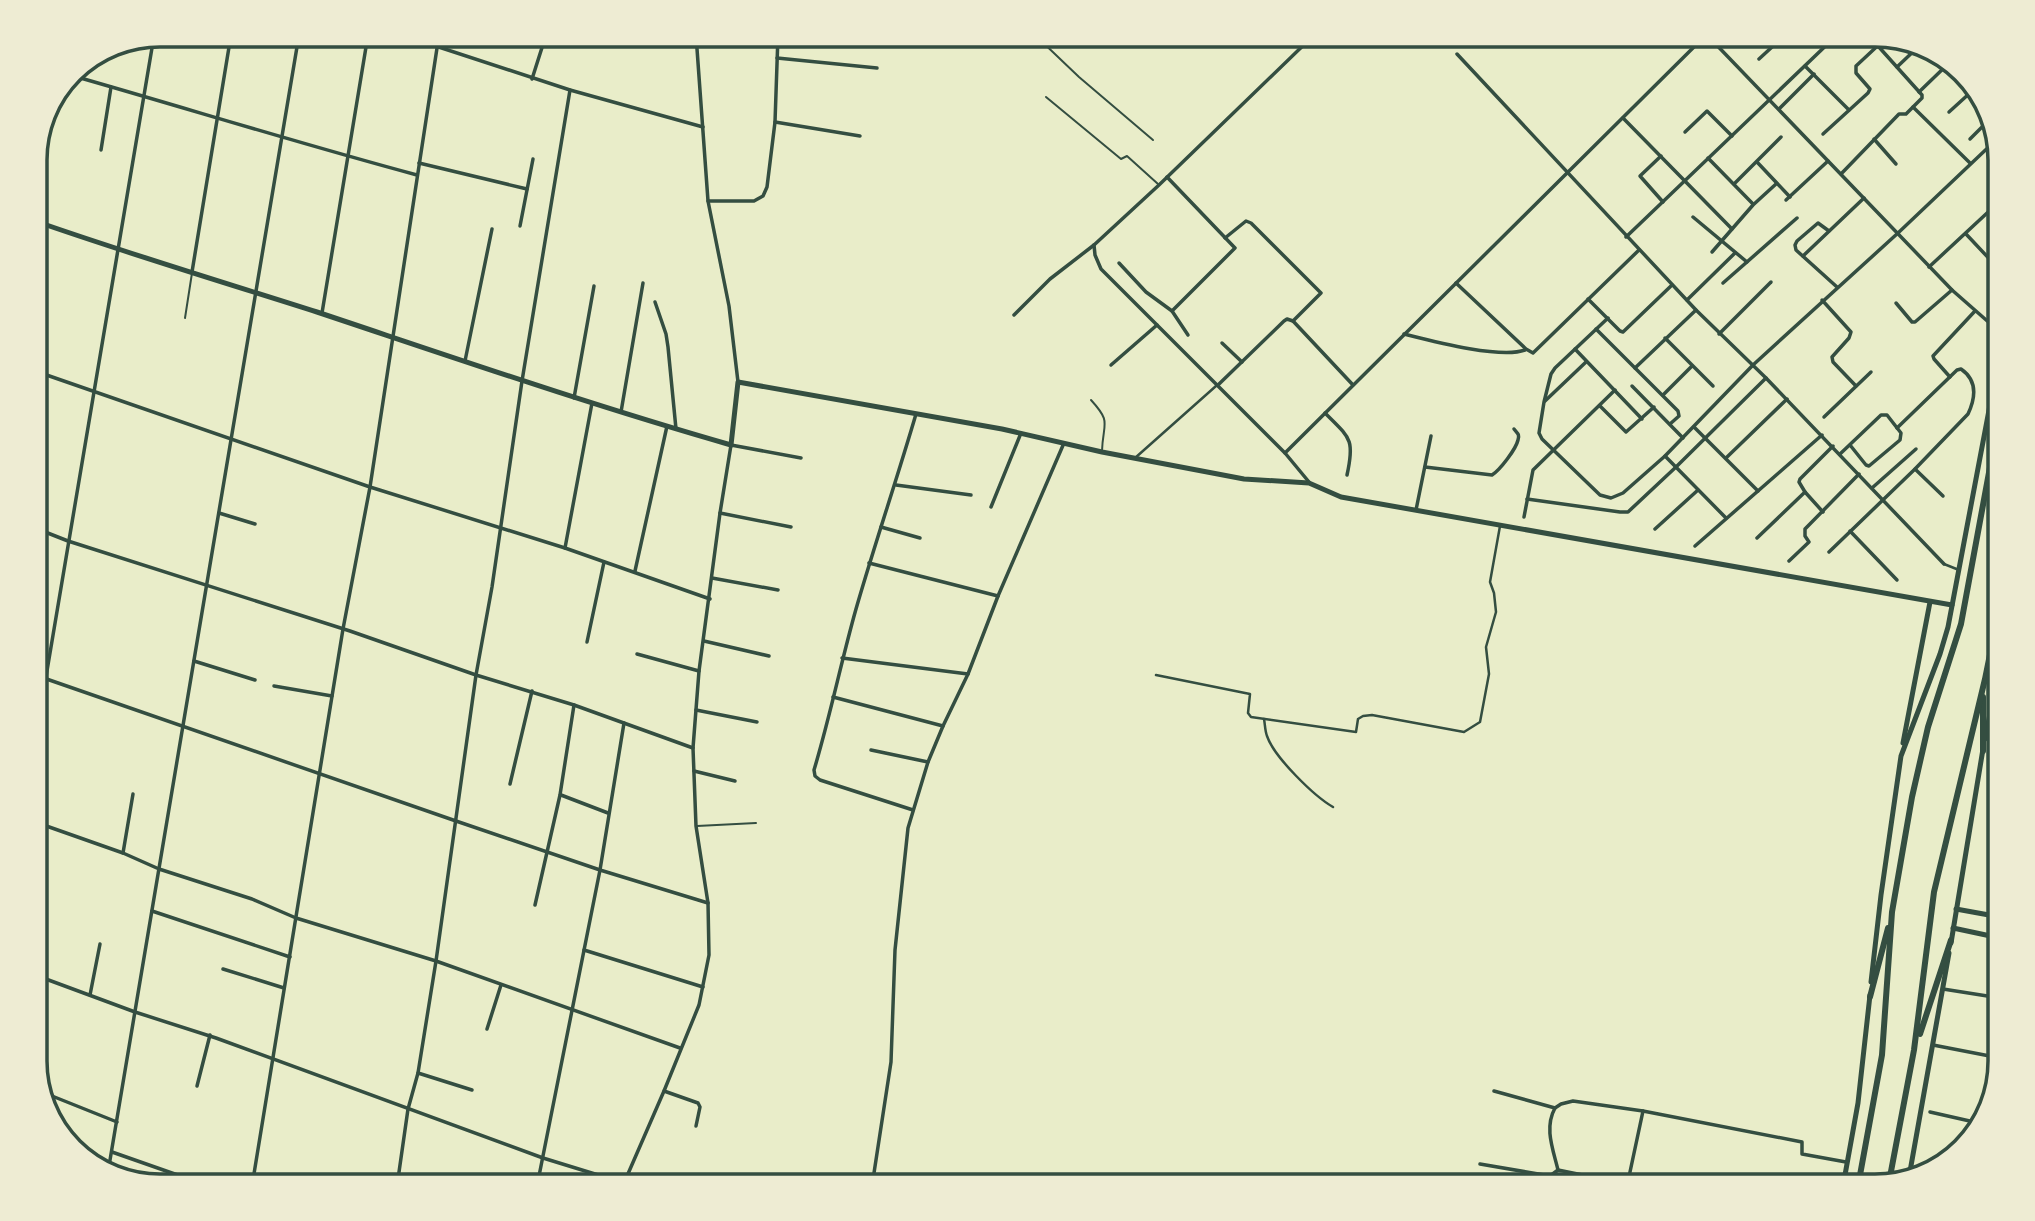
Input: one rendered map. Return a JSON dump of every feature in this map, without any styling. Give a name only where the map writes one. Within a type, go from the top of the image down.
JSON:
[{"type":"highway","points":[[1870,997],[1892,912],[1912,797],[1928,727],[1961,624],[1988,478]]},
{"type":"highway","points":[[1891,1173],[1914,1049],[1934,892],[1988,663]]},
{"type":"highway","points":[[1983,751],[1984,682],[1988,675]]},
{"type":"highway","points":[[1860,1174],[1882,1055],[1892,912]]},
{"type":"highway","points":[[1914,1049],[1951,940]]},
{"type":"street","points":[[192,272],[229,47]]},
{"type":"street","points":[[110,1162],[297,47]]},
{"type":"street","points":[[322,314],[366,47]]},
{"type":"street","points":[[255,1174],[343,629],[370,487],[437,47],[532,79],[703,127]]},
{"type":"street","points":[[532,79],[542,47]]},
{"type":"street","points":[[628,1174],[698,1005],[709,955],[708,903],[696,826],[693,748],[699,671],[738,382],[729,306],[708,201],[697,47]]},
{"type":"street","points":[[708,201],[754,201],[763,196],[767,187],[775,122],[778,47]]},
{"type":"street","points":[[1014,315],[1050,279],[1094,245],[1159,185],[1302,47]]},
{"type":"street","points":[[1285,453],[1694,47]]},
{"type":"street","points":[[1717,47],[1929,267],[1988,322]]},
{"type":"street","points":[[1759,59],[1772,47]]},
{"type":"street","points":[[1626,237],[1825,47]]},
{"type":"street","points":[[1823,134],[1868,93],[1870,89],[1856,73],[1856,66],[1877,47]]},
{"type":"street","points":[[1841,174],[1899,114],[1905,115],[1922,98],[1879,47]]},
{"type":"street","points":[[47,672],[152,48]]},
{"type":"street","points":[[1457,54],[1719,334],[1833,446],[1944,564],[1959,570]]},
{"type":"street","points":[[1897,67],[1911,54]]},
{"type":"street","points":[[777,58],[877,68]]},
{"type":"street","points":[[1805,66],[1849,110]]},
{"type":"street","points":[[1919,92],[1942,70]]},
{"type":"street","points":[[1779,110],[1814,74]]},
{"type":"street","points":[[82,78],[417,175]]},
{"type":"street","points":[[101,150],[111,86]]},
{"type":"street","points":[[399,1174],[436,961],[476,675],[570,90]]},
{"type":"street","points":[[1949,112],[1968,95]]},
{"type":"street","points":[[1913,107],[1970,163]]},
{"type":"street","points":[[1685,132],[1707,111],[1732,136]]},
{"type":"street","points":[[1623,118],[1732,229]]},
{"type":"street","points":[[775,122],[860,136]]},
{"type":"street","points":[[1970,139],[1983,126]]},
{"type":"street","points":[[1734,184],[1781,137]]},
{"type":"street","points":[[1874,139],[1896,164]]},
{"type":"street","points":[[1608,318],[1551,374],[1539,433],[1600,495],[1611,498],[1618,496],[1665,456],[1753,365],[1987,148]]},
{"type":"street","points":[[1661,156],[1640,176],[1663,202]]},
{"type":"street","points":[[1708,158],[1753,205]]},
{"type":"street","points":[[520,226],[533,159]]},
{"type":"street","points":[[1756,162],[1788,199],[1828,161]]},
{"type":"street","points":[[419,163],[527,190]]},
{"type":"street","points":[[1167,177],[1235,248],[1172,311]]},
{"type":"street","points":[[1712,252],[1753,205],[1776,184]]},
{"type":"street","points":[[1803,256],[1864,198]]},
{"type":"street","points":[[1929,267],[1988,212]]},
{"type":"street","points":[[1693,217],[1747,262]]},
{"type":"street","points":[[1723,283],[1797,218]]},
{"type":"street","points":[[1225,238],[1247,221],[1251,223],[1321,293],[1293,321]]},
{"type":"street","points":[[1829,231],[1818,223],[1795,245],[1796,250],[1837,287]]},
{"type":"street","points":[[47,225],[118,251],[256,292],[574,398],[731,445],[801,458]]},
{"type":"street","points":[[465,361],[492,229]]},
{"type":"street","points":[[1966,233],[1988,257]]},
{"type":"street","points":[[1094,245],[1101,269],[1285,453],[1309,483]]},
{"type":"street","points":[[1456,283],[1533,353],[1639,250]]},
{"type":"street","points":[[1687,300],[1735,253]]},
{"type":"street","points":[[1119,263],[1146,292],[1172,311],[1188,335]]},
{"type":"street","points":[[1719,334],[1772,282]]},
{"type":"street","points":[[621,412],[643,283]]},
{"type":"street","points":[[1588,299],[1623,332],[1672,285]]},
{"type":"street","points":[[574,398],[594,286]]},
{"type":"street","points":[[1896,303],[1912,322],[1915,322],[1952,290]]},
{"type":"street","points":[[1822,300],[1851,332],[1832,357],[1833,362],[1856,386]]},
{"type":"street","points":[[655,302],[668,346],[676,429]]},
{"type":"street","points":[[1635,368],[1696,310]]},
{"type":"street","points":[[1950,377],[1933,356],[1975,311]]},
{"type":"street","points":[[1135,458],[1218,385],[1287,319],[1293,321],[1353,385]]},
{"type":"street","points":[[1111,365],[1157,325]]},
{"type":"street","points":[[1596,329],[1679,414],[1670,424]]},
{"type":"street","points":[[1404,334],[1446,344],[1508,353],[1527,349]]},
{"type":"street","points":[[1665,338],[1713,386]]},
{"type":"street","points":[[1222,343],[1242,362]]},
{"type":"street","points":[[1575,349],[1642,419]]},
{"type":"street","points":[[1544,402],[1586,362]]},
{"type":"street","points":[[1663,396],[1692,366]]},
{"type":"street","points":[[1829,552],[1968,414],[1974,385],[1970,376],[1961,369],[1897,428]]},
{"type":"street","points":[[1824,417],[1871,372]]},
{"type":"street","points":[[47,375],[370,487],[565,548],[710,599]]},
{"type":"street","points":[[1527,499],[1628,512],[1766,378]]},
{"type":"street","points":[[738,382],[1021,433],[1102,452],[1244,479],[1309,483],[1341,497],[1952,605]]},
{"type":"street","points":[[1632,386],[1683,438]]},
{"type":"street","points":[[1524,517],[1532,470],[1615,390]]},
{"type":"street","points":[[1725,459],[1787,400]]},
{"type":"street","points":[[565,548],[592,403]]},
{"type":"street","points":[[1600,405],[1626,432],[1654,407]]},
{"type":"street","points":[[1325,413],[1347,435],[1351,444],[1352,453],[1347,475]]},
{"type":"street","points":[[914,811],[820,780],[815,776],[814,770],[869,563],[896,485],[916,414]]},
{"type":"street","points":[[1840,454],[1884,414],[1902,437],[1869,466],[1850,445]]},
{"type":"street","points":[[1901,756],[1940,654],[1952,605],[1988,415]]},
{"type":"street","points":[[635,572],[667,426]]},
{"type":"street","points":[[1694,427],[1758,491]]},
{"type":"street","points":[[1425,467],[1492,475],[1499,471],[1518,441],[1518,434],[1514,429]]},
{"type":"street","points":[[991,507],[1021,433]]},
{"type":"street","points":[[1696,547],[1822,435]]},
{"type":"street","points":[[1416,510],[1431,436]]},
{"type":"street","points":[[874,1174],[891,1062],[894,966],[908,828],[928,762],[968,674],[998,596],[1064,443]]},
{"type":"street","points":[[1823,512],[1800,486],[1800,479],[1833,446]]},
{"type":"street","points":[[1872,488],[1916,449]]},
{"type":"street","points":[[1665,456],[1726,518]]},
{"type":"street","points":[[1915,469],[1943,496]]},
{"type":"street","points":[[1789,561],[1809,542],[1805,529],[1859,474]]},
{"type":"street","points":[[896,485],[971,495]]},
{"type":"street","points":[[1655,529],[1698,490]]},
{"type":"street","points":[[1756,538],[1805,492]]},
{"type":"street","points":[[219,513],[255,524]]},
{"type":"street","points":[[720,513],[791,527]]},
{"type":"street","points":[[1156,675],[1250,694],[1248,713],[1251,717],[1356,732],[1358,719],[1372,715],[1464,732],[1480,722],[1489,674],[1486,647],[1496,612],[1490,582],[1500,525]]},
{"type":"street","points":[[881,527],[920,538]]},
{"type":"street","points":[[1850,531],[1897,580]]},
{"type":"street","points":[[47,533],[476,675],[532,691],[693,748]]},
{"type":"street","points":[[587,642],[604,562]]},
{"type":"street","points":[[869,563],[998,596]]},
{"type":"street","points":[[712,578],[778,590]]},
{"type":"street","points":[[1845,1174],[1858,1103],[1881,895],[1901,756],[1930,601]]},
{"type":"street","points":[[704,641],[769,656]]},
{"type":"street","points":[[637,654],[699,671]]},
{"type":"street","points":[[842,658],[968,674]]},
{"type":"street","points":[[194,661],[255,680]]},
{"type":"street","points":[[47,678],[547,852],[708,903]]},
{"type":"street","points":[[274,686],[332,695]]},
{"type":"street","points":[[510,784],[532,691]]},
{"type":"street","points":[[832,696],[943,726]]},
{"type":"street","points":[[535,905],[560,795],[574,705]]},
{"type":"street","points":[[696,710],[757,722]]},
{"type":"street","points":[[1264,719],[1266,735],[1274,749],[1310,790],[1333,807]]},
{"type":"street","points":[[540,1174],[600,870],[624,723]]},
{"type":"street","points":[[1911,1168],[1988,725]]},
{"type":"street","points":[[871,750],[928,762]]},
{"type":"street","points":[[694,771],[735,781]]},
{"type":"street","points":[[123,853],[133,794]]},
{"type":"street","points":[[560,795],[608,813]]},
{"type":"street","points":[[47,826],[123,853],[159,869],[252,899],[296,918],[436,961],[681,1048]]},
{"type":"street","points":[[1956,909],[1988,915]]},
{"type":"street","points":[[152,911],[290,957]]},
{"type":"street","points":[[1953,928],[1988,935]]},
{"type":"street","points":[[90,995],[100,944]]},
{"type":"street","points":[[584,950],[703,987]]},
{"type":"street","points":[[223,969],[285,988]]},
{"type":"street","points":[[47,979],[135,1012],[210,1035],[543,1158],[597,1174]]},
{"type":"street","points":[[487,1029],[501,985]]},
{"type":"street","points":[[1943,989],[1988,996]]},
{"type":"street","points":[[197,1086],[210,1035]]},
{"type":"street","points":[[1933,1045],[1988,1056]]},
{"type":"street","points":[[418,1073],[472,1090]]},
{"type":"street","points":[[664,1091],[698,1104],[700,1107],[696,1126]]},
{"type":"street","points":[[1494,1091],[1555,1108]]},
{"type":"street","points":[[53,1095],[117,1122]]},
{"type":"street","points":[[1558,1170],[1549,1126],[1555,1108],[1568,1101],[1643,1111],[1802,1142],[1802,1154],[1847,1162]]},
{"type":"street","points":[[1628,1174],[1643,1111]]},
{"type":"street","points":[[1930,1112],[1970,1121]]},
{"type":"street","points":[[111,1152],[174,1174]]},
{"type":"street","points":[[1480,1164],[1538,1174]]},
{"type":"street","points":[[1553,1174],[1558,1170],[1578,1174]]},
{"type":"lane","points":[[1048,47],[1153,139]]},
{"type":"lane","points":[[1046,97],[1121,159],[1127,156],[1159,185]]},
{"type":"lane","points":[[185,318],[192,272]]},
{"type":"lane","points":[[1091,400],[1102,412],[1105,420],[1102,452]]},
{"type":"lane","points":[[696,826],[756,823]]}]
